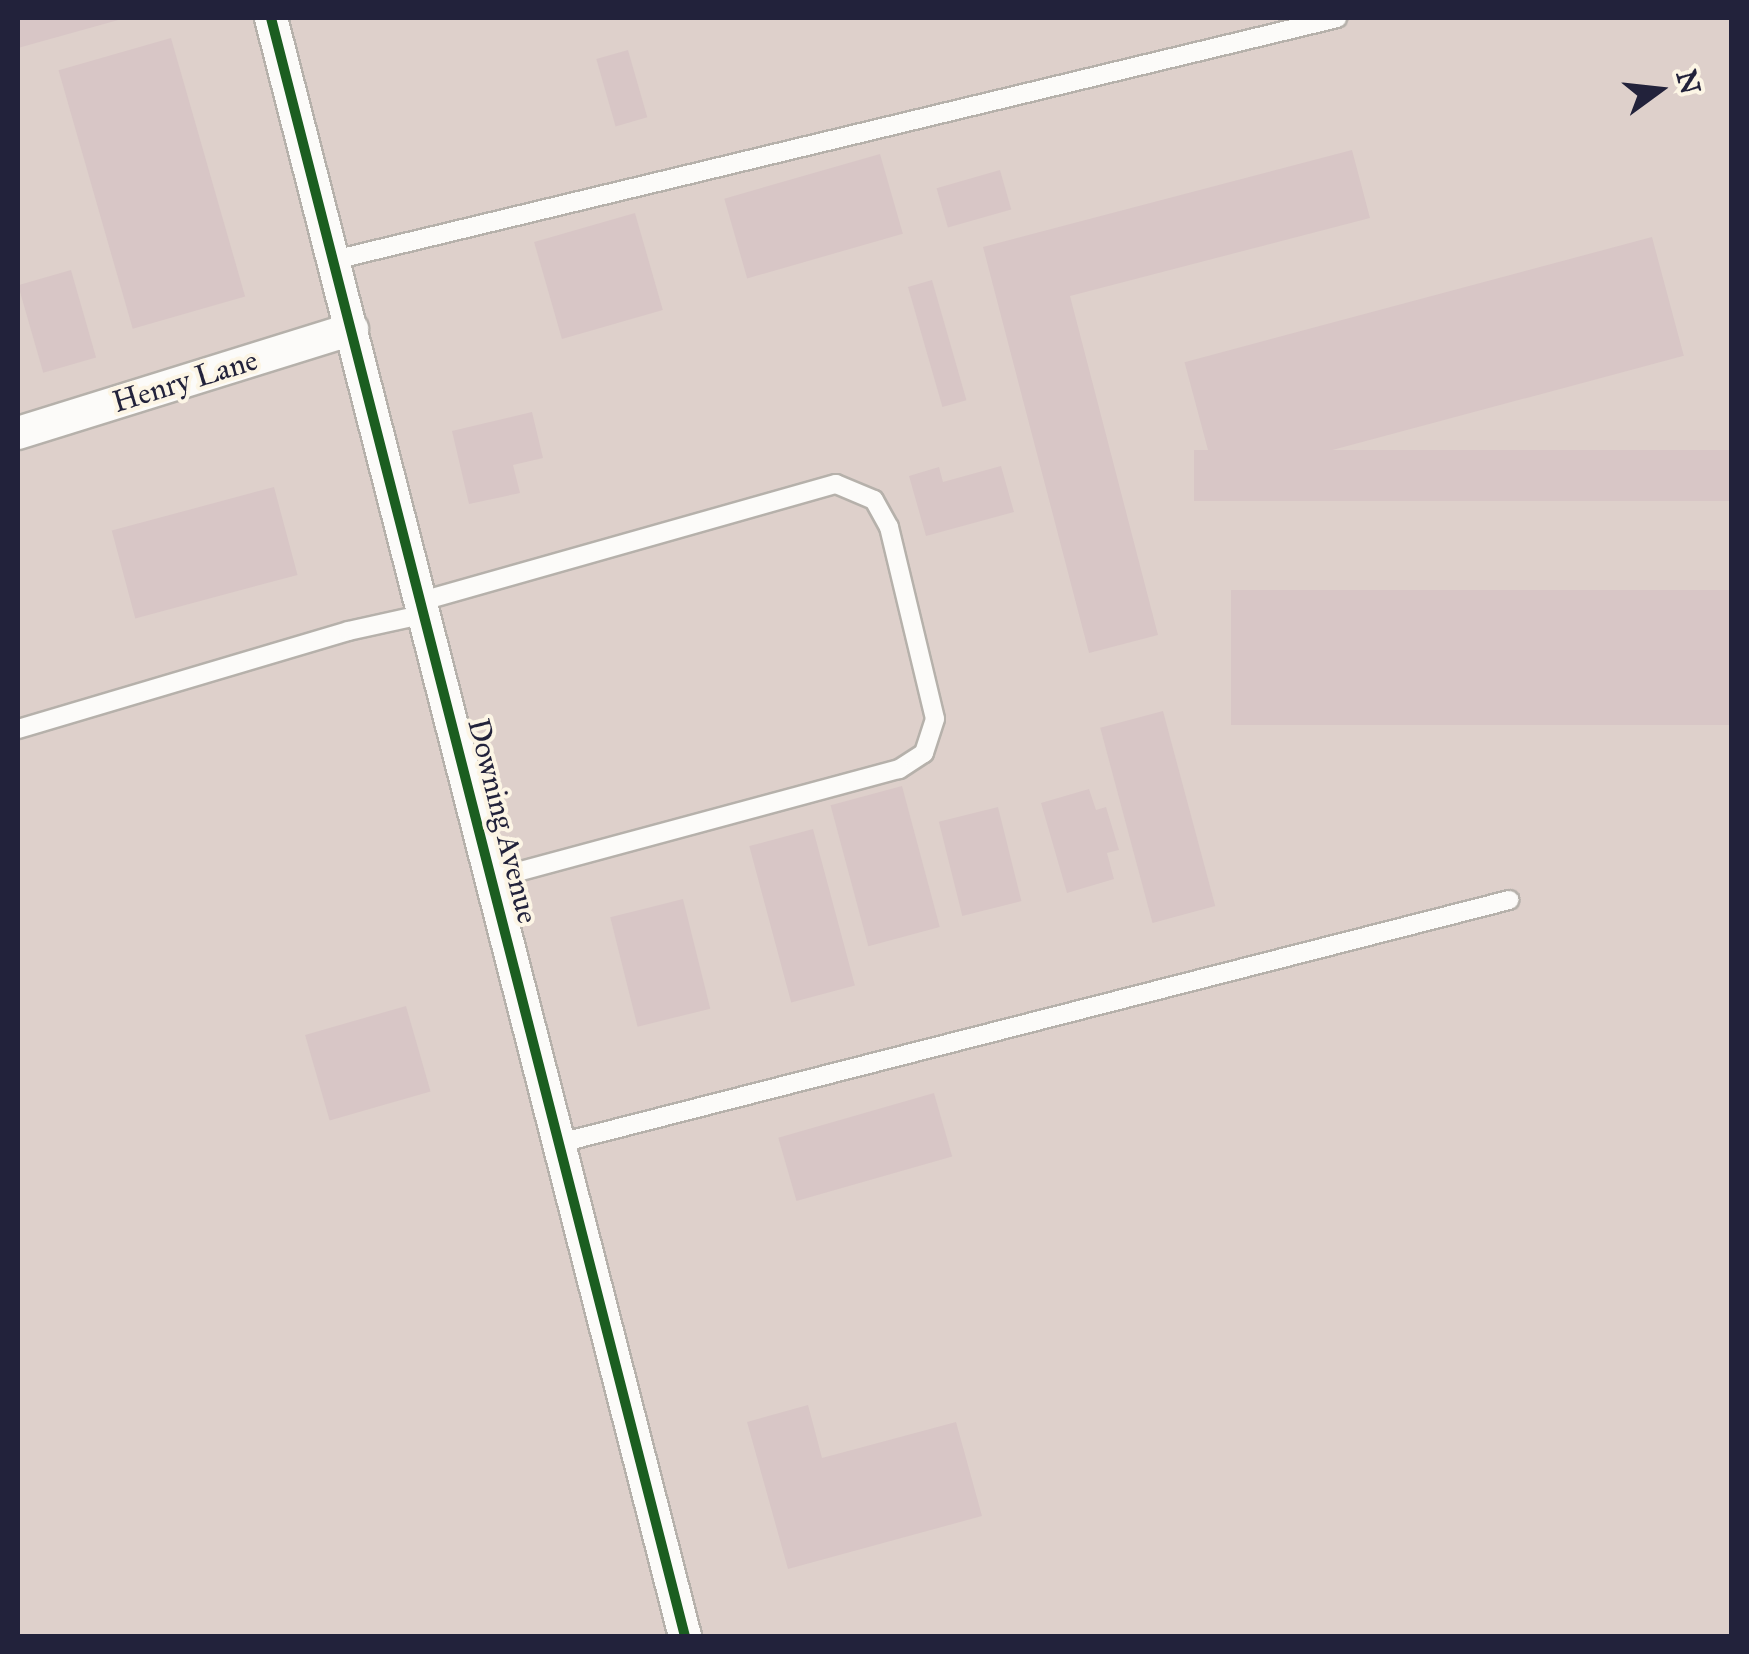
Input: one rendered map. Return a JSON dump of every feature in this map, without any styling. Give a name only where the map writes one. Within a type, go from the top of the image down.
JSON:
[{"type":"street","name":"Downing Avenue","points":[[271,18],[686,1636]]},
{"type":"street","name":"Henry Lane","points":[[18,433],[352,330]]},
{"type":"lane","points":[[334,260],[1337,18]]},
{"type":"lane","points":[[18,730],[836,484],[874,500],[889,527],[935,719],[924,753],[898,769],[492,879]]},
{"type":"lane","points":[[560,1143],[1510,900]]},
{"type":"shaded area","points":[[18,18],[1731,18],[1731,1636],[18,1636]]},
{"type":"building","points":[[18,18],[122,18],[122,19],[18,48]]},
{"type":"building","points":[[171,38],[245,297],[133,329],[59,70]]},
{"type":"building","points":[[628,50],[647,117],[616,126],[596,59]]},
{"type":"building","points":[[1352,150],[1370,218],[1070,296],[1158,635],[1089,653],[983,247]]},
{"type":"building","points":[[880,154],[903,234],[747,278],[724,199]]},
{"type":"building","points":[[1000,170],[1011,209],[948,228],[937,188]]},
{"type":"building","points":[[635,213],[663,310],[562,339],[534,242]]},
{"type":"building","points":[[1652,237],[1684,356],[1216,481],[1184,362]]},
{"type":"building","points":[[71,270],[96,357],[43,373],[18,285]]},
{"type":"building","points":[[932,280],[966,400],[942,407],[908,287]]},
{"type":"building","points":[[532,412],[543,458],[513,465],[520,493],[469,504],[452,431]]},
{"type":"building","points":[[1194,450],[1732,450],[1732,501],[1194,501]]},
{"type":"building","points":[[1001,466],[1014,512],[926,536],[909,476],[939,467],[943,482]]},
{"type":"building","points":[[274,487],[298,575],[135,618],[112,530]]},
{"type":"building","points":[[1231,590],[1732,590],[1732,725],[1231,725]]},
{"type":"building","points":[[1163,711],[1215,906],[1152,923],[1100,728]]},
{"type":"building","points":[[902,786],[940,927],[868,946],[831,805]]},
{"type":"building","points":[[1089,789],[1096,810],[1106,807],[1119,850],[1107,853],[1114,879],[1067,893],[1041,803]]},
{"type":"building","points":[[998,807],[1021,901],[962,916],[939,822]]},
{"type":"building","points":[[813,829],[855,985],[791,1003],[749,846]]},
{"type":"building","points":[[683,899],[710,1009],[638,1027],[610,917]]},
{"type":"building","points":[[406,1006],[431,1092],[330,1120],[305,1035]]},
{"type":"building","points":[[934,1093],[952,1156],[796,1201],[778,1138]]},
{"type":"building","points":[[808,1405],[822,1458],[956,1422],[982,1516],[788,1569],[747,1422]]},
{"type":"cycle path","points":[[271,18],[685,1636]]}]
